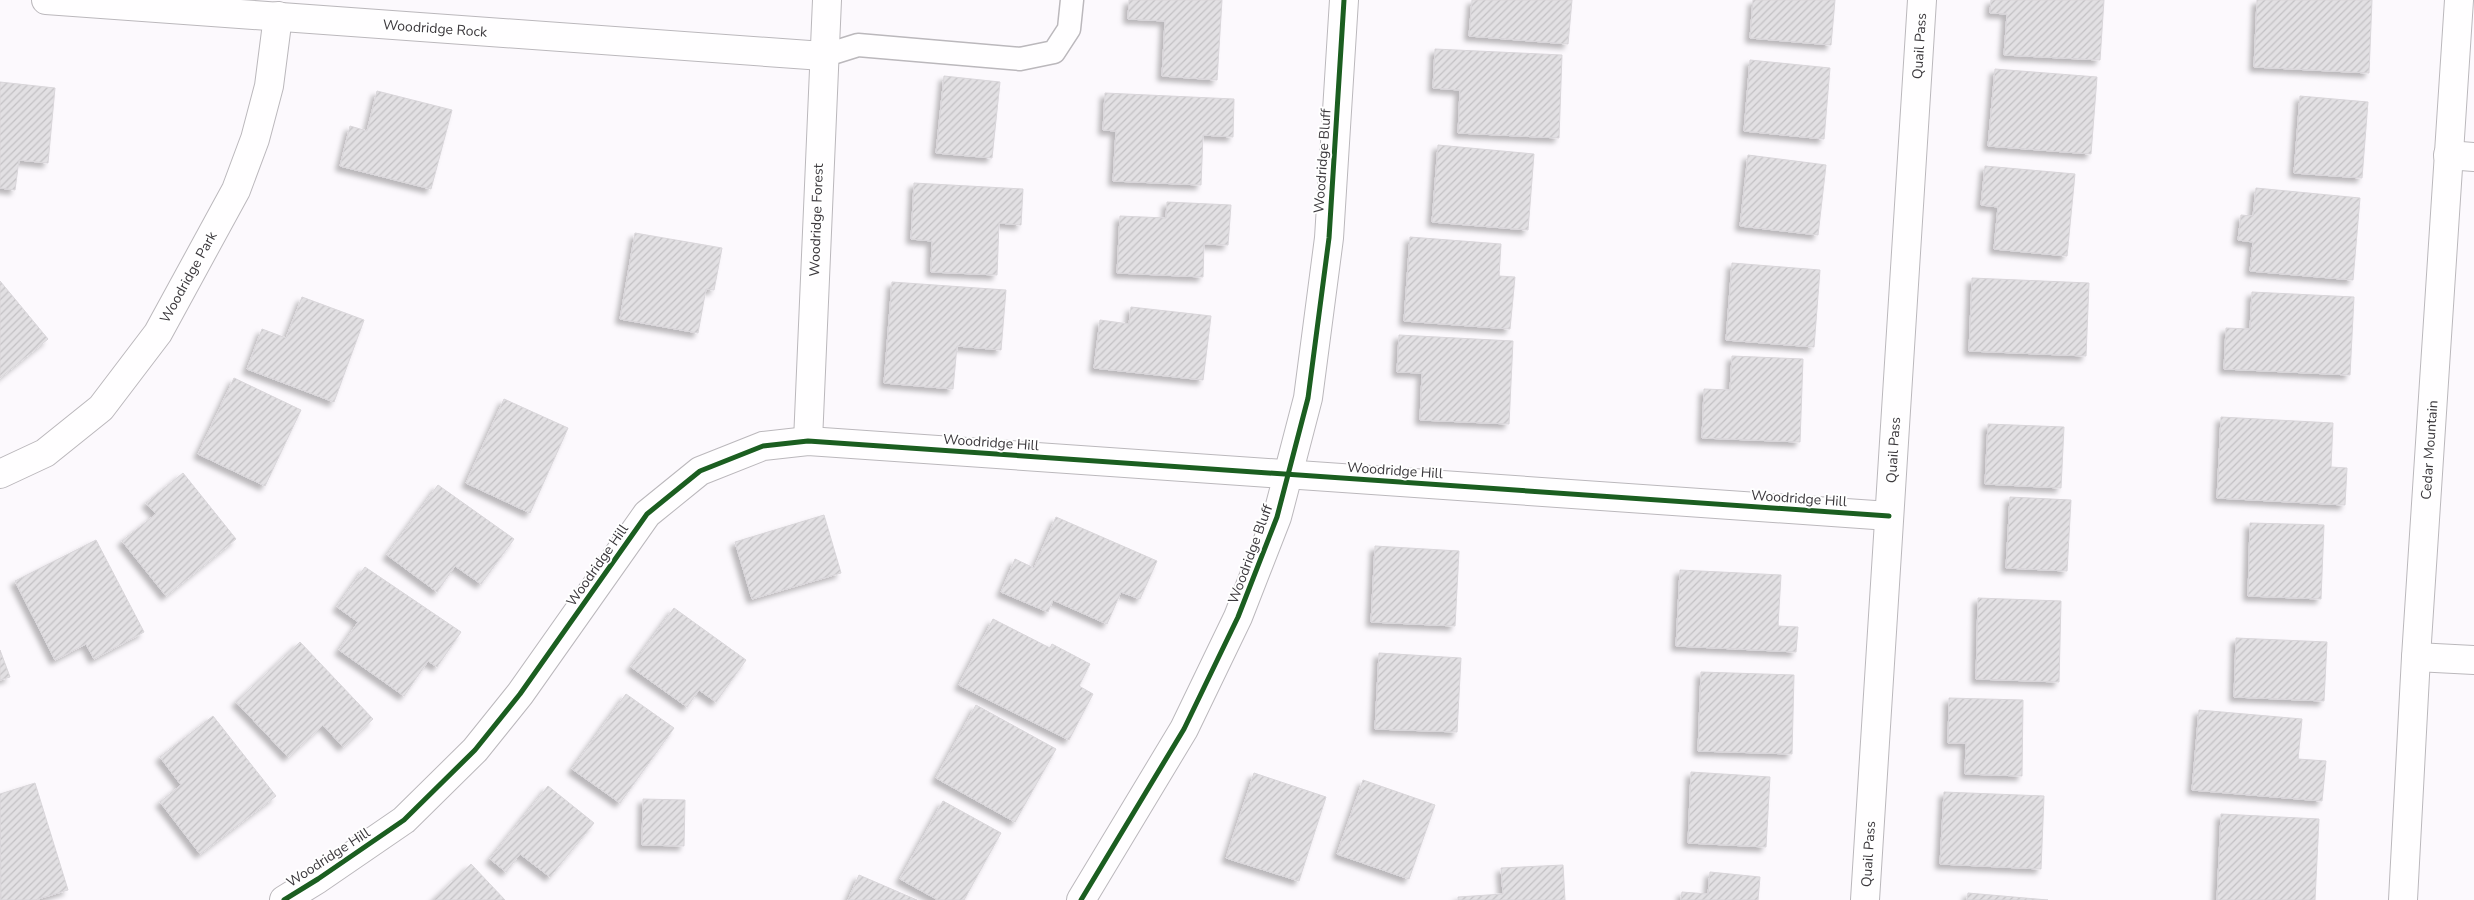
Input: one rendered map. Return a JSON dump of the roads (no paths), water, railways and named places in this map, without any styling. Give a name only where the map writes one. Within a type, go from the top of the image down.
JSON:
[{"type":"street","name":"Woodridge Rock","points":[[46,0],[823,56]]},
{"type":"street","name":"Woodridge Forest","points":[[808,441],[823,56],[827,0]]},
{"type":"street","name":"Woodridge Bluff","points":[[1081,900],[1189,721],[1238,617],[1278,517],[1308,398],[1329,238],[1344,0]]},
{"type":"street","name":"Quail Pass","points":[[1865,900],[1922,0]]},
{"type":"street","name":"Cedar Mountain","points":[[2403,900],[2416,657],[2461,156],[2459,0]]},
{"type":"street","name":"Woodridge Park","points":[[0,474],[45,453],[101,408],[158,333],[236,190],[256,139],[269,86],[278,16]]},
{"type":"street","name":"Woodridge Hill","points":[[284,900],[404,820],[475,750],[520,694],[647,514],[700,471],[763,446],[808,441],[1889,516]]},
{"type":"street","points":[[2416,657],[2474,660]]},
{"type":"lane","points":[[823,56],[858,45],[1020,59],[1054,52],[1069,29],[1072,0]]}]
